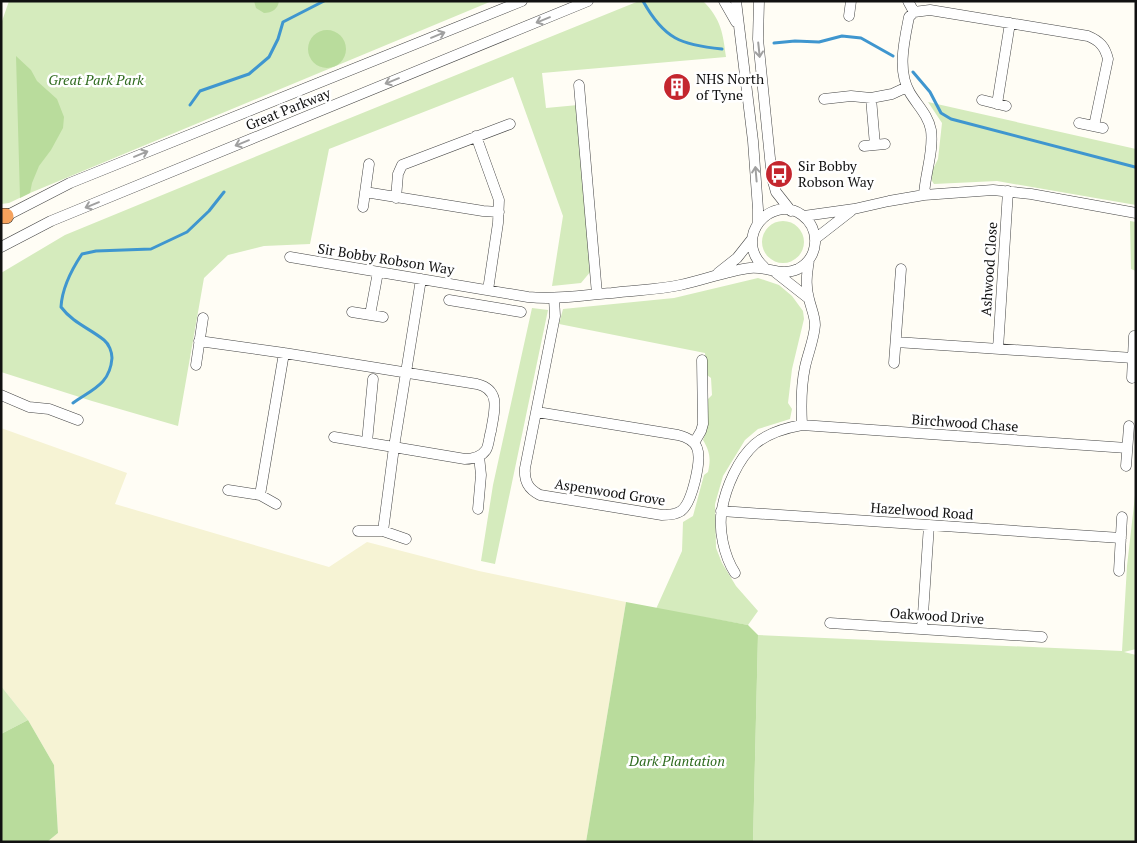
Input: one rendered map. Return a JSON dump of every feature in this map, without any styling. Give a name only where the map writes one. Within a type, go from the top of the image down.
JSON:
[{"type":"street","name":"Great Parkway","points":[[3,217],[79,180],[522,1]]},
{"type":"street","name":"Great Parkway","points":[[1,247],[51,221],[588,1]]},
{"type":"street","points":[[724,1],[739,27]]},
{"type":"street","points":[[736,1],[753,141],[758,209],[758,223],[752,240],[754,255],[764,267],[775,272],[808,298]]},
{"type":"street","points":[[758,1],[758,40],[772,178],[776,192],[791,211]]},
{"type":"street","points":[[849,16],[851,1]]},
{"type":"street","points":[[908,1],[914,12]]},
{"type":"street","points":[[924,195],[932,136],[928,118],[907,87],[902,69],[909,18],[914,12],[930,10],[1088,36],[1097,40],[1105,49],[1108,59],[1099,127],[1079,123]]},
{"type":"street","points":[[982,100],[1001,105],[1010,23]]},
{"type":"street","points":[[578,85],[597,294]]},
{"type":"street","points":[[824,99],[851,96],[871,98],[892,94],[907,87]]},
{"type":"street","points":[[871,98],[875,145]]},
{"type":"street","points":[[396,198],[398,174],[402,165],[510,124]]},
{"type":"street","points":[[476,136],[499,200],[488,290]]},
{"type":"street","points":[[363,207],[369,164]]},
{"type":"street","points":[[804,216],[854,209],[924,195],[970,191],[1008,191],[1136,212]]},
{"type":"street","name":"Ashwood Close","points":[[998,349],[1008,191]]},
{"type":"street","points":[[365,192],[499,212]]},
{"type":"street","points":[[816,239],[828,227],[854,209]]},
{"type":"street","points":[[758,223],[773,212],[791,211],[804,216],[810,223],[816,239],[813,254],[798,269],[791,272],[775,272]]},
{"type":"street","name":"Sir Bobby Robson Way","points":[[715,275],[737,258],[752,240]]},
{"type":"street","name":"Sir Bobby Robson Way","points":[[290,257],[536,298],[554,298],[679,285],[715,275],[764,267]]},
{"type":"street","points":[[735,573],[725,550],[722,529],[722,511],[734,474],[754,445],[775,432],[802,425],[801,388],[815,323],[808,298],[806,281],[809,260]]},
{"type":"street","points":[[894,364],[901,269]]},
{"type":"street","points":[[370,315],[378,272]]},
{"type":"street","points":[[383,531],[394,447],[421,279]]},
{"type":"street","points":[[462,286],[454,300],[515,311],[513,294]]},
{"type":"street","name":"Aspenwood Grove","points":[[554,298],[556,316],[525,476],[526,484],[531,490],[543,496],[662,515],[678,513],[689,500],[698,465],[699,455],[694,443]]},
{"type":"street","points":[[352,312],[383,317]]},
{"type":"street","points":[[196,365],[203,318]]},
{"type":"street","points":[[1132,378],[1134,336]]},
{"type":"street","points":[[199,341],[284,352],[482,385],[490,391],[494,398],[494,409],[487,447],[479,456],[465,459],[334,437]]},
{"type":"street","points":[[896,342],[1133,358]]},
{"type":"street","points":[[260,495],[284,352]]},
{"type":"street","points":[[537,412],[678,435],[694,443],[703,424],[702,360]]},
{"type":"street","points":[[367,442],[373,379]]},
{"type":"street","points":[[1,395],[29,407],[48,410],[78,420]]},
{"type":"street","name":"Birchwood Chase","points":[[802,425],[1127,448]]},
{"type":"street","points":[[1126,466],[1128,426]]},
{"type":"street","points":[[478,509],[481,481],[479,456]]},
{"type":"street","points":[[228,490],[260,495],[276,504]]},
{"type":"street","name":"Hazelwood Road","points":[[722,511],[1121,538]]},
{"type":"street","points":[[1119,571],[1122,517]]},
{"type":"street","points":[[922,629],[929,525]]},
{"type":"street","points":[[358,531],[383,531],[406,539]]},
{"type":"street","name":"Oakwood Drive","points":[[830,623],[1042,638]]},
{"type":"shaded area","points":[[1,428],[127,473],[115,504],[329,567],[367,542],[479,571],[626,602],[586,842],[47,842],[58,833],[54,765],[28,720],[1,686]]},
{"type":"green space","name":"Great Park Park","points":[[9,1],[492,1],[9,203],[1,204],[1,24]]},
{"type":"green space","points":[[254,1],[279,1],[274,10],[264,13],[256,8]]},
{"type":"green space","points":[[639,1],[703,1],[714,14],[720,27],[726,57],[542,73],[546,108],[578,105],[591,271],[581,283],[552,286],[563,216],[513,77],[329,149],[310,244],[264,246],[228,255],[204,278],[178,426],[1,372],[1,273],[65,235]]},
{"type":"green space","points":[[327,30],[341,35],[346,49],[341,63],[327,68],[313,63],[308,49],[313,35]]},
{"type":"green space","points":[[16,56],[31,70],[37,81],[57,99],[64,117],[63,128],[51,150],[39,166],[30,193],[20,198]]},
{"type":"green space","points":[[928,102],[1136,149],[1136,205],[997,181],[934,184],[932,181],[932,171],[938,159],[942,123]]},
{"type":"green space","points":[[787,221],[795,224],[801,230],[804,242],[801,254],[795,260],[779,263],[771,260],[765,254],[762,238],[765,230],[771,224]]},
{"type":"green space","points":[[1130,221],[1136,222],[1136,271],[1131,269]]},
{"type":"green space","points":[[758,278],[779,285],[792,296],[803,311],[804,319],[792,369],[788,403],[792,409],[790,419],[758,429],[745,440],[723,476],[715,504],[716,548],[722,563],[736,586],[758,611],[748,625],[656,609],[682,551],[683,522],[693,516],[704,475],[708,472],[709,467],[710,459],[703,440],[707,429],[707,400],[712,395],[711,378],[707,375],[705,353],[559,324],[563,309],[674,298]]},
{"type":"green space","points":[[532,308],[548,310],[495,564],[481,561],[493,485]]},
{"type":"green space","points":[[1136,487],[1136,649],[1124,652],[1136,655],[1136,842],[753,842],[758,635],[1122,651],[1127,566]]},
{"type":"green space","name":"Dark Plantation","points":[[626,602],[748,625],[758,635],[753,842],[586,842]]},
{"type":"green space","points":[[1,686],[28,720],[1,734]]},
{"type":"green space","points":[[28,720],[54,765],[58,833],[47,842],[1,842],[1,734]]},
{"type":"waterway","points":[[190,105],[200,91],[249,74],[269,57],[278,39],[283,22],[324,1]]},
{"type":"waterway","points":[[643,1],[658,24],[675,38],[695,45],[722,49]]},
{"type":"waterway","points":[[774,43],[795,41],[819,42],[842,36],[861,38],[893,56]]},
{"type":"waterway","points":[[913,72],[930,92],[941,113],[951,119],[1135,167]]},
{"type":"waterway","points":[[73,403],[104,380],[111,367],[112,358],[110,348],[106,342],[76,321],[61,307],[68,279],[82,254],[96,251],[151,249],[187,232],[209,211],[224,192]]},
{"type":"place","name":"NHS North of Tyne","points":[[677,87]]},
{"type":"place","name":"Sir Bobby Robson Way","points":[[779,174]]}]
